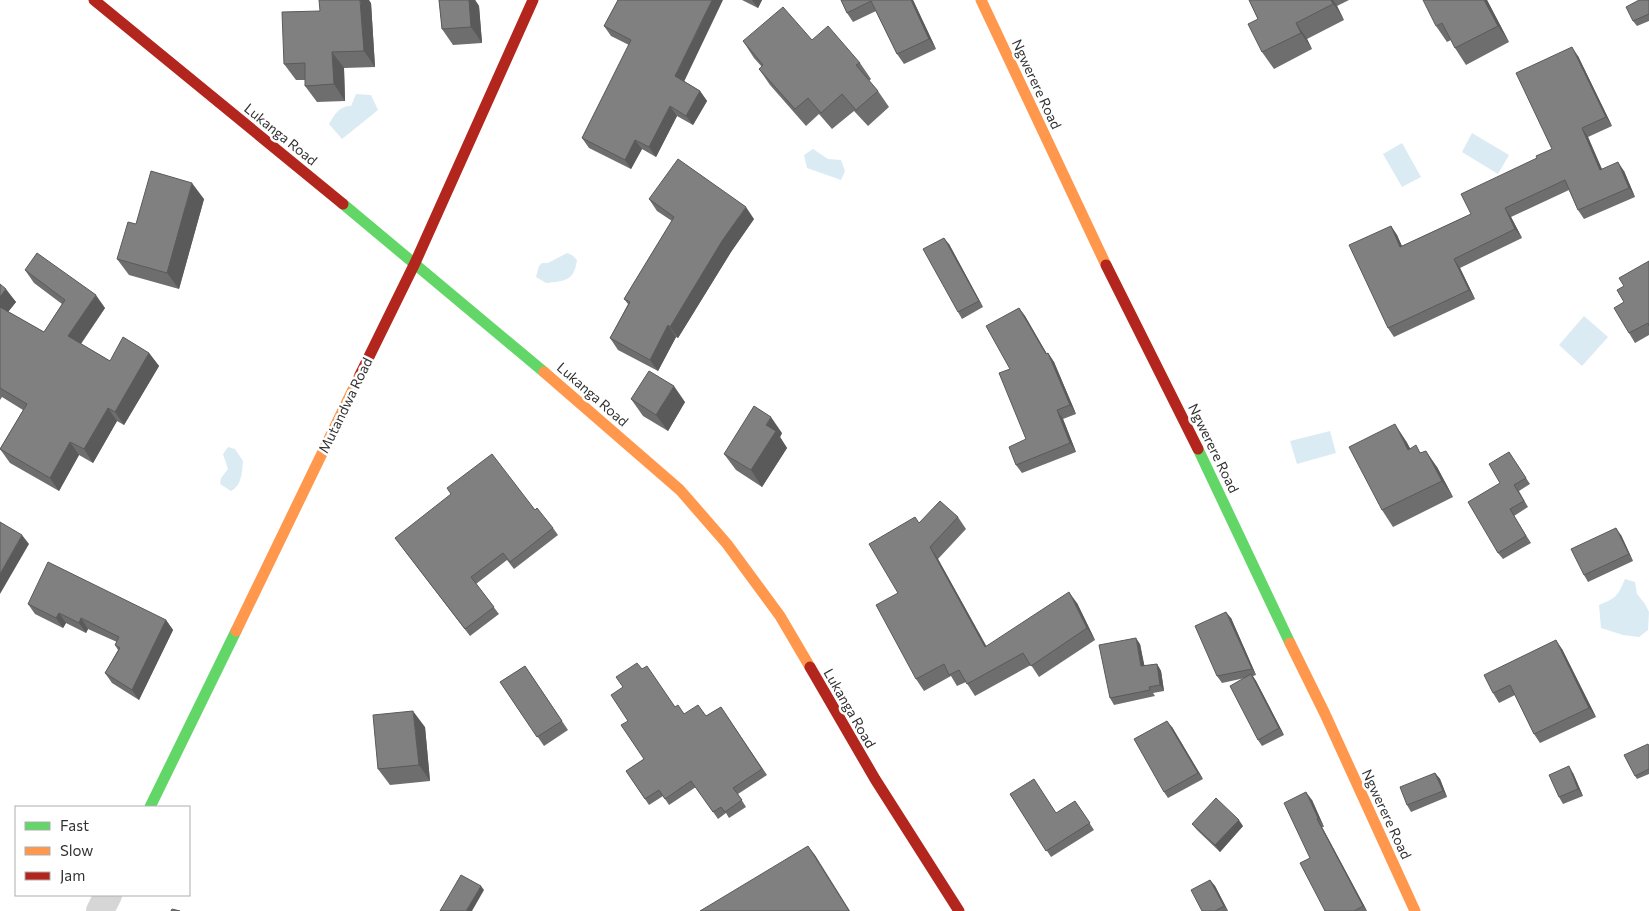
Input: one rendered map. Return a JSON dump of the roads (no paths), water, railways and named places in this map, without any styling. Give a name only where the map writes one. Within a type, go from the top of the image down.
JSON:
[{"type":"street","name":"Lukanga Road","points":[[94,0],[414,262],[599,418],[680,490],[727,544],[780,616],[875,779],[959,911]]},
{"type":"street","name":"Mutandwa Road","points":[[150,806],[414,262],[533,0]]},
{"type":"street","name":"Ngwerere Road","points":[[981,0],[1111,274],[1202,456],[1296,657],[1325,714],[1415,911]]},
{"type":"street","points":[[100,911],[108,896]]}]
